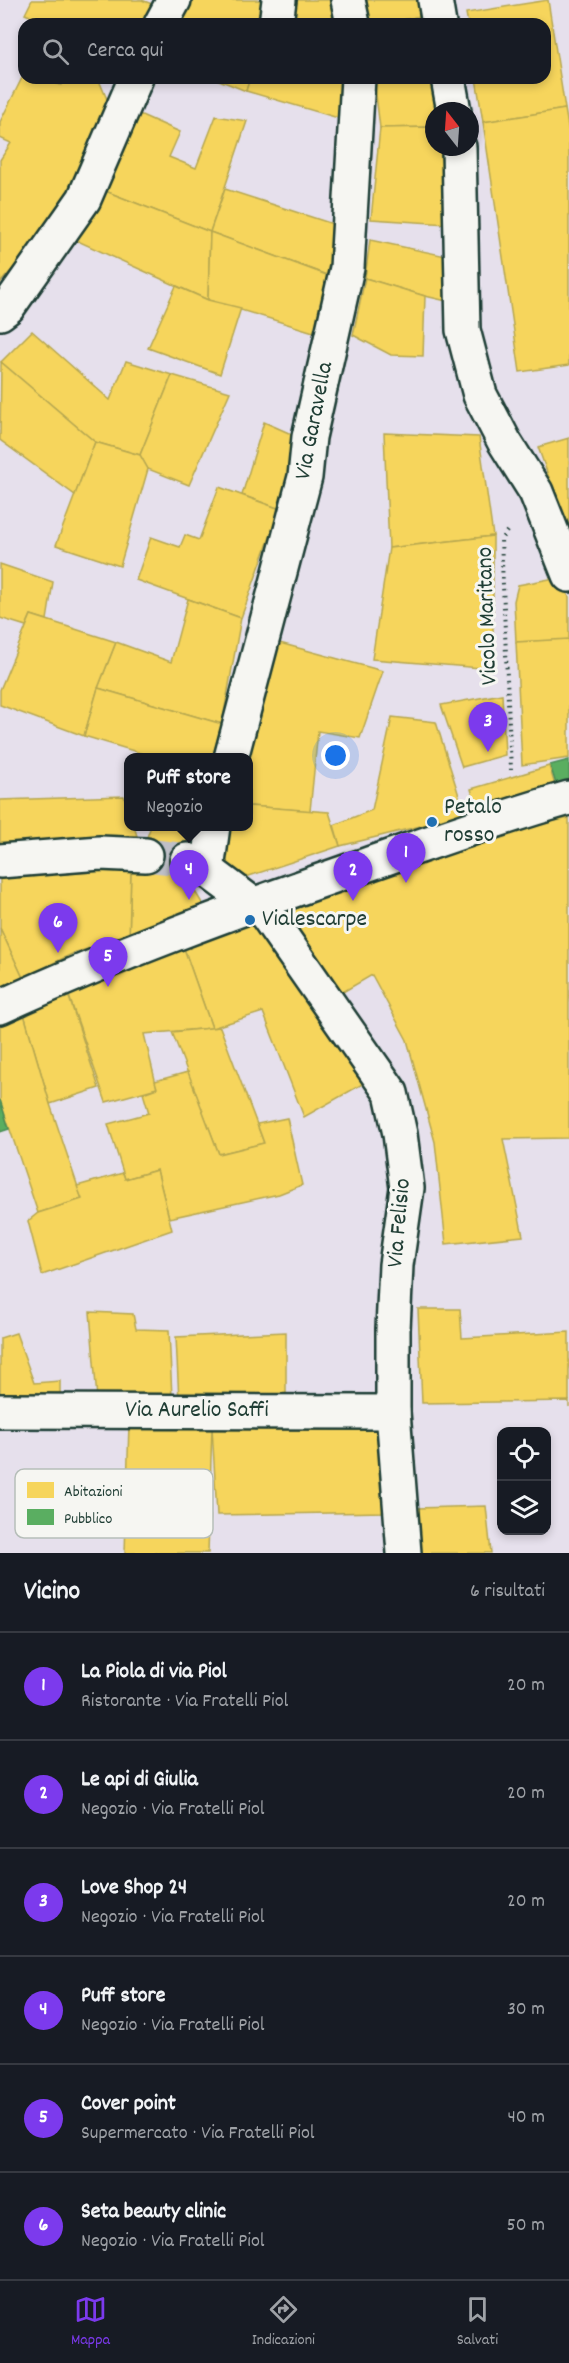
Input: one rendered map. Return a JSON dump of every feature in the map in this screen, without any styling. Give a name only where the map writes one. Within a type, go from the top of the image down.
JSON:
[{"type":"street","points":[[164,18],[174,0]]},
{"type":"street","points":[[277,18],[279,0]]},
{"type":"street","points":[[348,0],[351,18]]},
{"type":"street","points":[[435,0],[438,18]]},
{"type":"street","points":[[0,313],[8,307],[84,199],[133,84]]},
{"type":"street","name":"Via Garavella","points":[[232,753],[305,477],[309,437],[347,268],[358,84]]},
{"type":"street","points":[[449,84],[452,102]]},
{"type":"street","points":[[459,156],[463,330],[480,395],[504,441],[536,492],[569,575]]},
{"type":"street","points":[[0,1007],[63,979],[253,904],[473,828],[569,798]]},
{"type":"street","name":"Via Felisio","points":[[211,831],[197,865],[266,914],[391,1093],[400,1134],[406,1188],[396,1265],[393,1412],[404,1553]]},
{"type":"street","points":[[0,861],[100,853],[146,855]]},
{"type":"street","name":"Via Aurelio Saffi","points":[[0,1411],[393,1412]]},
{"type":"path","name":"Vicolo Maritano","points":[[502,774],[511,771],[501,539],[536,492]]},
{"type":"building: Abitazioni","points":[[32,0],[142,0],[159,7],[154,18],[35,18],[25,14]]},
{"type":"building: Abitazioni","points":[[192,0],[264,0],[262,18],[182,18]]},
{"type":"building: Abitazioni","points":[[289,0],[338,0],[342,18],[289,18]]},
{"type":"building: Abitazioni","points":[[360,0],[422,0],[425,15],[412,18],[364,18]]},
{"type":"building: Abitazioni","points":[[548,0],[551,18],[467,18],[466,13]]},
{"type":"building: Abitazioni","points":[[551,19],[565,109],[483,122],[477,84],[551,84]]},
{"type":"building: Abitazioni","points":[[19,84],[101,84],[109,104],[92,160],[54,223],[0,283],[0,160],[11,143],[0,138],[0,122]]},
{"type":"building: Abitazioni","points":[[229,84],[248,84],[246,91]]},
{"type":"building: Abitazioni","points":[[248,84],[348,84],[345,120],[246,91]]},
{"type":"building: Abitazioni","points":[[375,84],[434,84],[436,102],[425,102],[425,127],[380,128]]},
{"type":"building: Abitazioni","points":[[565,109],[569,132],[569,365],[520,372],[483,122]]},
{"type":"building: Abitazioni","points":[[137,113],[180,132],[169,157],[196,168],[216,116],[247,121],[210,232],[95,187]]},
{"type":"building: Abitazioni","points":[[425,127],[425,156],[441,156],[447,224],[371,219],[380,128]]},
{"type":"building: Abitazioni","points":[[95,187],[210,232],[208,300],[71,238]]},
{"type":"building: Abitazioni","points":[[225,189],[333,224],[332,277],[210,232]]},
{"type":"building: Abitazioni","points":[[210,232],[332,277],[320,334],[208,300]]},
{"type":"building: Abitazioni","points":[[370,240],[446,256],[451,302],[365,278]]},
{"type":"building: Abitazioni","points":[[365,278],[425,296],[423,356],[391,355],[353,335]]},
{"type":"building: Abitazioni","points":[[176,286],[208,300],[241,308],[220,374],[148,348]]},
{"type":"building: Abitazioni","points":[[32,331],[110,400],[126,361],[172,375],[140,455],[95,442],[1,362]]},
{"type":"building: Abitazioni","points":[[1,362],[95,442],[75,495],[0,440]]},
{"type":"building: Abitazioni","points":[[172,375],[230,392],[189,485],[148,469],[140,455]]},
{"type":"building: Abitazioni","points":[[264,422],[298,437],[280,509],[242,495]]},
{"type":"building: Abitazioni","points":[[384,433],[479,437],[493,536],[389,548]]},
{"type":"building: Abitazioni","points":[[569,438],[569,534],[538,447]]},
{"type":"building: Abitazioni","points":[[95,442],[140,455],[148,469],[120,566],[56,545]]},
{"type":"building: Abitazioni","points":[[219,487],[280,509],[241,618],[136,580],[151,537],[180,547],[185,535],[199,540]]},
{"type":"building: Abitazioni","points":[[493,536],[493,669],[372,659],[389,548]]},
{"type":"building: Abitazioni","points":[[0,564],[53,582],[47,620],[31,615],[26,626],[0,618]]},
{"type":"building: Abitazioni","points":[[560,577],[569,597],[569,640],[516,642],[514,601],[518,585]]},
{"type":"building: Abitazioni","points":[[188,599],[241,618],[222,724],[98,688],[116,642],[171,662]]},
{"type":"building: Abitazioni","points":[[31,615],[116,642],[98,688],[84,736],[0,705],[0,690]]},
{"type":"building: Abitazioni","points":[[569,639],[569,758],[522,765],[516,642]]},
{"type":"building: Abitazioni","points":[[276,642],[383,671],[360,738],[318,731],[310,811],[253,806],[253,753],[246,753]]},
{"type":"building: Abitazioni","points":[[98,688],[222,724],[213,753],[140,753],[84,736]]},
{"type":"building: Abitazioni","points":[[502,694],[505,755],[462,767],[441,705]]},
{"type":"building: Abitazioni","points":[[392,717],[436,722],[465,815],[340,846],[334,825],[372,810]]},
{"type":"building: Abitazioni","points":[[549,766],[559,798],[480,821],[471,789]]},
{"type":"building: Abitazioni","points":[[124,796],[124,831],[136,831],[137,836],[0,849],[0,800]]},
{"type":"building: Abitazioni","points":[[253,806],[329,812],[340,846],[243,878],[220,861],[227,831],[253,831]]},
{"type":"building: Abitazioni","points":[[569,818],[569,1138],[503,1139],[523,1236],[446,1244],[435,1142],[407,1040],[372,975],[336,996],[275,911],[472,839]]},
{"type":"building: Abitazioni","points":[[149,831],[190,831],[185,849],[147,837]]},
{"type":"building: Abitazioni","points":[[131,869],[184,873],[208,913],[129,939]]},
{"type":"building: Abitazioni","points":[[131,869],[129,939],[76,952],[23,978],[0,928],[0,879]]},
{"type":"building: Abitazioni","points":[[260,918],[375,1077],[304,1117],[263,1012],[212,1028],[180,937]]},
{"type":"building: Abitazioni","points":[[0,928],[23,978],[0,990]]},
{"type":"building: Abitazioni","points":[[180,937],[212,1028],[144,1034],[157,1088],[106,1102],[64,982]]},
{"type":"building: Abitazioni","points":[[64,982],[99,1088],[50,1104],[21,1004]]},
{"type":"building: Abitazioni","points":[[21,1004],[50,1104],[82,1199],[38,1213],[0,1100],[0,1014]]},
{"type":"building: Abitazioni","points":[[220,1027],[264,1143],[219,1154],[172,1032]]},
{"type":"building: Abitazioni","points":[[188,1072],[219,1154],[264,1143],[257,1124],[287,1118],[302,1185],[279,1194],[169,1218],[157,1170],[125,1179],[108,1124],[149,1113],[143,1093],[157,1088],[155,1081]]},
{"type":"building: Abitazioni","points":[[157,1170],[172,1230],[42,1275],[28,1221],[38,1213],[82,1199],[77,1186],[123,1173],[125,1179]]},
{"type":"building: Abitazioni","points":[[418,1309],[460,1309],[462,1338],[569,1332],[569,1401],[422,1403]]},
{"type":"building: Abitazioni","points":[[90,1312],[133,1314],[136,1329],[169,1330],[172,1398],[97,1399]]},
{"type":"building: Abitazioni","points":[[286,1332],[286,1400],[179,1401],[176,1337]]},
{"type":"building: Abitazioni","points":[[16,1333],[34,1383],[60,1381],[60,1403],[0,1403],[0,1338]]},
{"type":"building: Abitazioni","points":[[381,1423],[385,1512],[217,1515],[212,1427]]},
{"type":"building: Abitazioni","points":[[129,1424],[212,1427],[211,1469],[128,1469]]},
{"type":"building: Abitazioni","points":[[486,1506],[491,1553],[421,1553],[417,1508]]},
{"type":"building: Abitazioni","points":[[125,1538],[208,1538],[208,1553],[125,1553]]},
{"type":"building: Pubblico","points":[[569,760],[569,783],[557,787],[550,765]]},
{"type":"building: Pubblico","points":[[0,1100],[9,1129],[0,1132]]},
{"type":"tunnel","points":[[146,855],[187,860]]},
{"type":"place","name":"Love Shop 24","points":[[488,752]]},
{"type":"place","name":"Petalo rosso","points":[[432,822]]},
{"type":"place","name":"La Piola di via Piol","points":[[406,883]]},
{"type":"place","name":"Puff store","points":[[189,900]]},
{"type":"place","name":"Le api di Giulia","points":[[353,901]]},
{"type":"place","name":"Vialescarpe","points":[[250,920]]},
{"type":"place","name":"Seta beauty clinic","points":[[58,953]]},
{"type":"place","name":"Cover point","points":[[108,987]]}]
